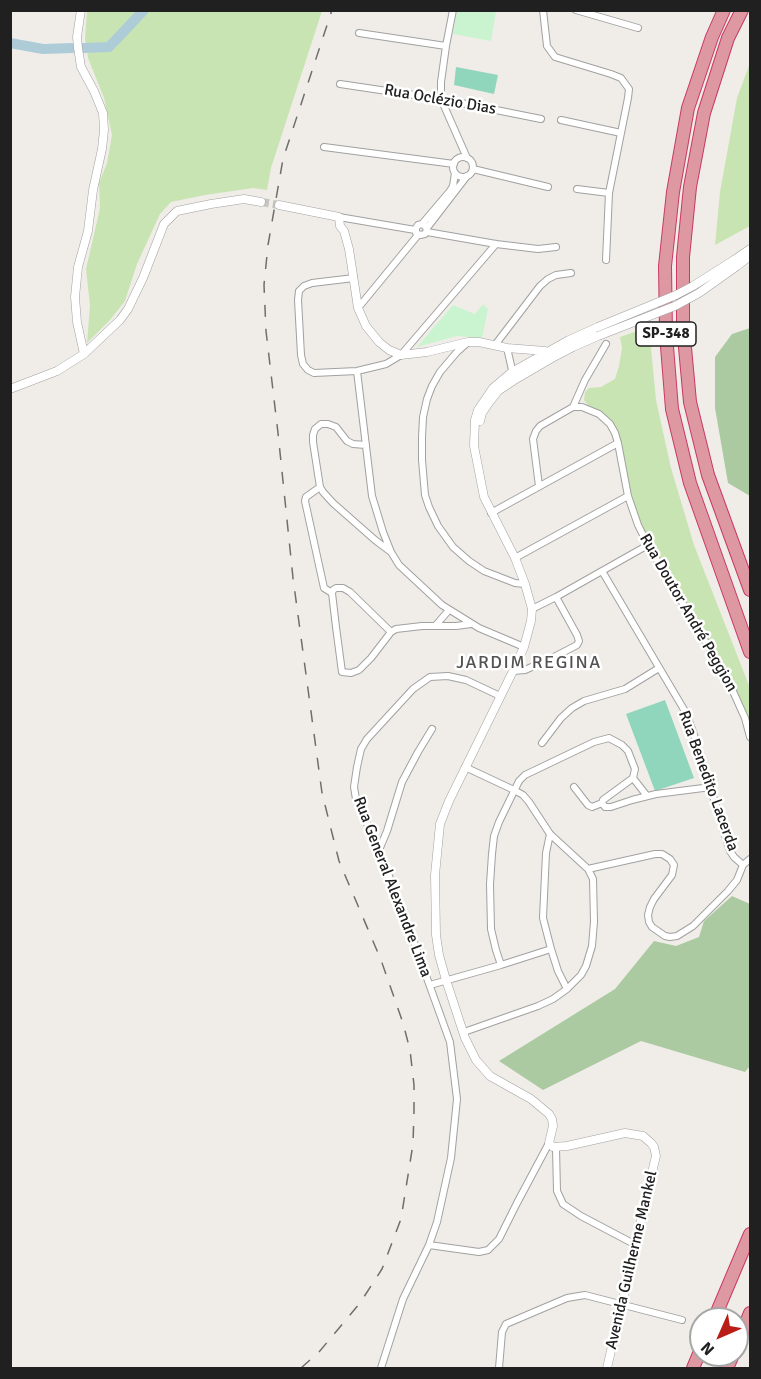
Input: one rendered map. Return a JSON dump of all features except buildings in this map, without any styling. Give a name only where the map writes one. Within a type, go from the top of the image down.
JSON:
[{"type":"highway","name":"SP-348","points":[[724,10],[712,37],[688,108],[673,192],[665,266],[666,334],[672,409],[690,483],[750,652]]},
{"type":"highway","name":"SP-348","points":[[742,10],[728,39],[704,113],[692,177],[683,257],[683,326],[690,402],[708,475],[750,590]]},
{"type":"highway","points":[[719,1307],[750,1234]]},
{"type":"street","points":[[81,10],[77,37],[81,67],[103,113],[104,130],[88,231],[78,267],[75,297],[77,322],[84,354]]},
{"type":"street","points":[[425,228],[473,169],[472,162],[467,158],[441,99],[441,82],[453,10]]},
{"type":"street","points":[[543,10],[547,46],[555,57],[621,78],[629,89],[609,193],[606,260]]},
{"type":"street","points":[[576,10],[638,28]]},
{"type":"street","points":[[359,33],[446,46]]},
{"type":"street","name":"Rua Oclézio Dias","points":[[340,84],[441,99],[541,119]]},
{"type":"street","points":[[561,120],[621,133]]},
{"type":"street","points":[[324,147],[454,164]]},
{"type":"street","points":[[279,205],[416,232],[422,236],[452,189],[454,164],[458,159],[467,158]]},
{"type":"street","points":[[473,169],[548,188]]},
{"type":"street","points":[[455,173],[460,177],[467,176]]},
{"type":"street","points":[[577,189],[609,193]]},
{"type":"street","points":[[10,389],[57,371],[84,354],[120,320],[128,309],[151,260],[164,224],[171,216],[177,212],[244,199],[261,202]]},
{"type":"street","points":[[339,217],[340,226],[350,249],[358,308],[366,326],[389,350],[401,355],[427,352],[468,342],[479,342],[507,348],[545,351],[549,355]]},
{"type":"street","points":[[358,308],[416,232],[417,226],[496,244],[538,249],[556,247]]},
{"type":"street","points":[[354,278],[312,283],[299,291],[301,355],[303,364],[314,373],[357,371],[386,364],[401,355],[496,244]]},
{"type":"street","points":[[636,1245],[563,1204],[557,1191],[552,1119],[531,1099],[490,1076],[476,1060],[464,1035],[439,955],[436,934],[435,875],[440,824],[448,801],[524,647],[532,609],[514,558],[484,496],[475,453],[475,433],[482,412],[514,375],[549,355],[675,306],[699,293],[750,249]]},
{"type":"street","points":[[537,350],[555,348],[598,327],[676,295],[750,256]]},
{"type":"street","points":[[495,345],[540,286],[556,275],[571,273]]},
{"type":"street","points":[[468,342],[440,372],[427,399],[422,437],[425,495],[438,526],[453,547],[484,571],[525,585]]},
{"type":"street","points":[[539,486],[533,440],[536,431],[540,426],[573,407],[585,380],[606,344]]},
{"type":"street","points":[[507,348],[514,375]]},
{"type":"street","points":[[549,355],[555,348]]},
{"type":"street","points":[[357,371],[372,496],[382,532],[391,552],[399,565],[434,599],[449,610],[471,624],[524,647]]},
{"type":"street","name":"Rua Doutor André Peggion","points":[[573,407],[582,407],[599,414],[610,424],[618,443],[628,496],[638,525],[727,678],[745,718],[750,737]]},
{"type":"street","points":[[366,445],[347,441],[336,427],[328,424],[321,424],[315,429],[312,442],[320,487],[333,503],[391,552]]},
{"type":"street","points":[[491,513],[618,443]]},
{"type":"street","points":[[320,487],[306,497],[305,501],[324,588],[332,593]]},
{"type":"street","points":[[514,558],[628,496]]},
{"type":"street","points":[[532,609],[648,545]]},
{"type":"street","name":"Rua Benedito Lacerda","points":[[602,572],[686,713],[730,851],[743,865]]},
{"type":"street","points":[[391,632],[344,588],[336,588],[332,593],[342,672],[351,673],[359,670],[396,629],[471,624]]},
{"type":"street","points":[[513,671],[525,670],[577,645],[579,641],[577,635],[556,597]]},
{"type":"street","points":[[436,625],[449,610]]},
{"type":"street","points":[[542,743],[561,718],[572,708],[584,701],[625,689],[659,668]]},
{"type":"street","name":"Rua General Alexandre Lima","points":[[381,1368],[403,1299],[429,1245],[437,1222],[451,1158],[457,1099],[450,1042],[379,850],[356,799],[354,787],[362,749],[367,739],[413,689],[430,677],[448,676],[466,680],[500,696]]},
{"type":"street","points":[[379,850],[402,782],[432,729]]},
{"type":"street","points":[[501,965],[491,929],[491,869],[494,836],[519,781],[525,775],[604,738],[615,740],[628,751],[635,769],[633,778],[602,803],[592,807],[588,805],[574,787]]},
{"type":"street","points":[[450,1042],[538,1006],[567,989],[581,975],[586,966],[592,946],[594,922],[593,879],[588,869],[550,834],[523,795],[465,767]]},
{"type":"street","points":[[633,778],[647,796]]},
{"type":"street","points":[[602,803],[608,807],[647,796],[711,787]]},
{"type":"street","points":[[550,834],[546,853],[543,918],[558,971],[567,989]]},
{"type":"street","points":[[588,869],[655,854],[662,854],[670,859],[674,865],[672,875],[654,899],[648,915],[652,927],[670,937],[685,932],[728,891],[743,865],[750,859]]},
{"type":"street","points":[[430,985],[551,949]]},
{"type":"street","name":"Avenida Guilherme Mankel","points":[[553,1145],[625,1133],[643,1136],[654,1147],[656,1156],[607,1368]]},
{"type":"street","points":[[429,1245],[478,1252],[488,1250],[499,1239],[517,1203],[553,1145]]},
{"type":"street","points":[[499,1368],[502,1332],[506,1324],[577,1295],[682,1320]]},
{"type":"green space","points":[[87,11],[322,11],[271,168],[267,190],[253,188],[171,202],[160,214],[137,264],[125,301],[87,343],[90,306],[86,269],[100,208],[99,183],[107,163],[112,135],[104,98],[88,58],[85,39]]},
{"type":"green space","points":[[457,11],[496,12],[491,41],[453,34]]},
{"type":"green space","points":[[750,63],[750,226],[715,245],[720,192],[737,98]]},
{"type":"green space","points":[[456,67],[498,75],[494,94],[454,85]]},
{"type":"green space","points":[[483,304],[488,309],[482,338],[457,336],[417,347],[453,305],[475,314]]},
{"type":"green space","points":[[649,327],[656,400],[671,468],[694,545],[750,688],[750,729],[740,698],[729,676],[640,524],[630,496],[617,432],[584,400],[585,392],[589,388],[601,387],[615,379],[622,348],[620,337]]},
{"type":"green space","points":[[750,328],[750,496],[728,483],[715,408],[715,357],[732,334]]},
{"type":"green space","points":[[665,700],[694,778],[655,791],[626,714]]},
{"type":"green space","points":[[732,896],[750,904],[750,1066],[745,1072],[641,1041],[543,1090],[499,1061],[615,989],[654,941],[676,946],[699,937],[704,921]]},
{"type":"waterway","points":[[83,48],[109,47],[144,10]]},
{"type":"waterway","points":[[10,43],[43,49],[72,48]]},
{"type":"tunnel","points":[[261,202],[279,205]]},
{"type":"railway","points":[[301,1368],[319,1352],[360,1303],[382,1269],[401,1219],[413,1144],[414,1111],[410,1050],[403,1023],[381,960],[339,861],[322,793],[293,578],[266,331],[264,285],[268,245],[283,159],[332,10]]},
{"type":"district","name":"JARDIM REGINA","points":[[529,663]]}]
